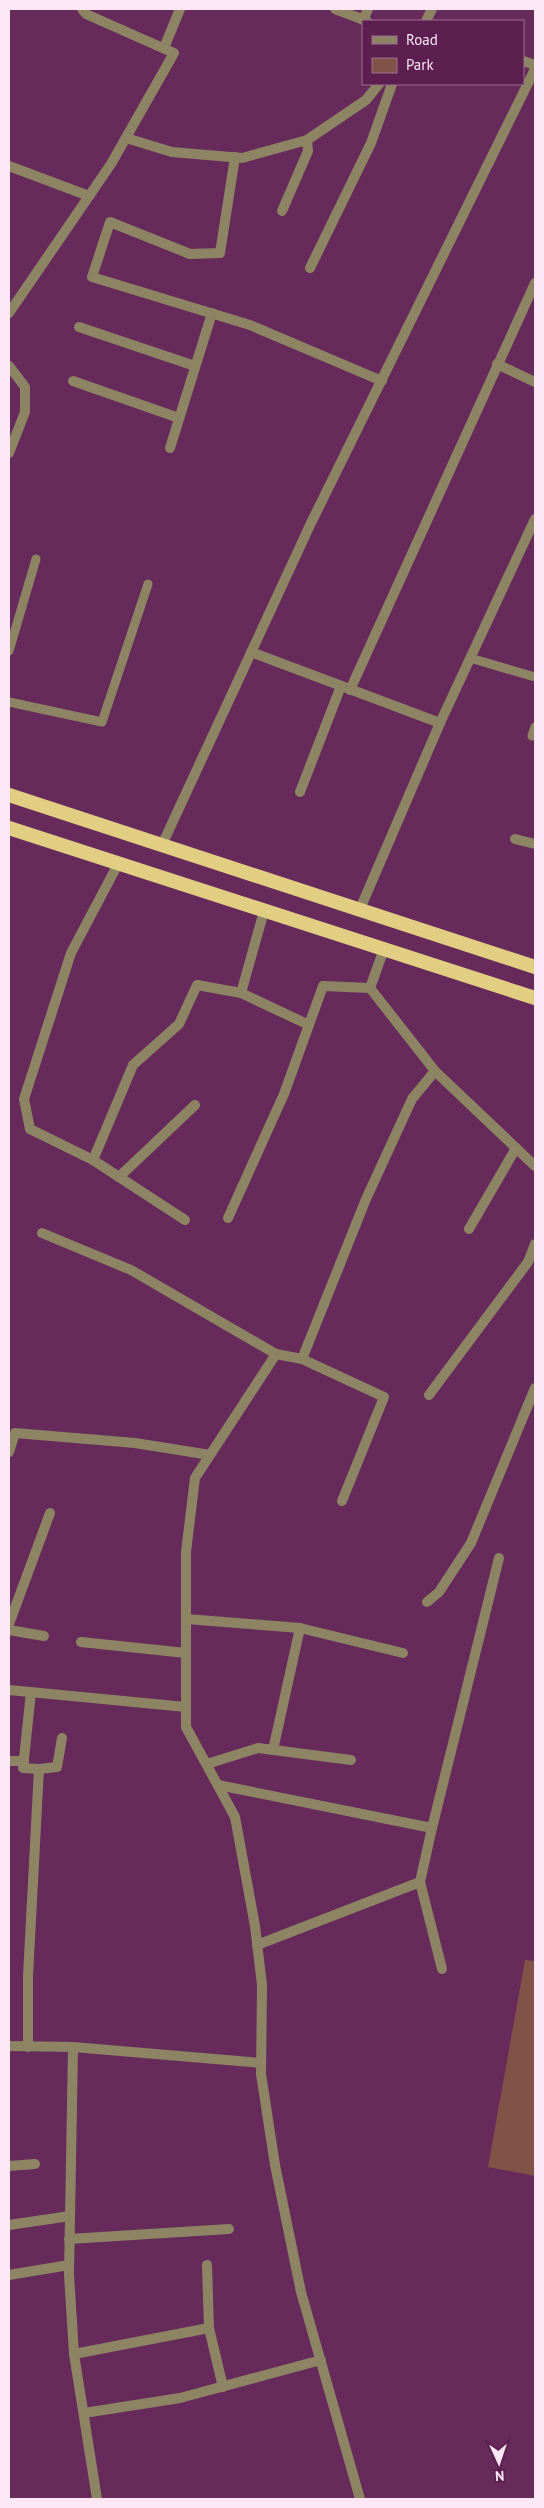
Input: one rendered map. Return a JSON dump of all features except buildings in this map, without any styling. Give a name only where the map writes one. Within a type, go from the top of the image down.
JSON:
[{"type":"highway","points":[[9,795],[535,965]]},
{"type":"highway","points":[[9,828],[535,998]]},
{"type":"street","points":[[9,314],[126,138],[174,53],[86,14],[82,9]]},
{"type":"street","points":[[164,48],[180,9]]},
{"type":"street","points":[[335,9],[362,20]]},
{"type":"street","points":[[162,845],[251,652],[535,67]]},
{"type":"street","points":[[126,138],[172,152],[242,158],[307,140],[366,100],[378,85]]},
{"type":"street","points":[[310,268],[371,143],[392,85]]},
{"type":"street","points":[[282,211],[308,151],[307,140]]},
{"type":"street","points":[[235,157],[220,253],[190,254],[110,222],[92,277],[250,325],[382,380]]},
{"type":"street","points":[[9,166],[89,196]]},
{"type":"street","points":[[300,792],[346,688],[535,282]]},
{"type":"street","points":[[170,448],[212,313]]},
{"type":"street","points":[[79,326],[195,366]]},
{"type":"street","points":[[498,364],[535,382]]},
{"type":"street","points":[[9,366],[25,387],[25,412],[9,453]]},
{"type":"street","points":[[73,381],[179,418]]},
{"type":"street","points":[[360,909],[440,723],[535,519]]},
{"type":"street","points":[[251,652],[440,723]]},
{"type":"street","points":[[514,839],[535,844]]},
{"type":"street","points":[[118,864],[71,953],[24,1099],[30,1129],[93,1160],[185,1220]]},
{"type":"street","points":[[241,993],[264,911]]},
{"type":"street","points":[[370,988],[384,949]]},
{"type":"street","points":[[93,1160],[133,1065],[179,1024],[197,985],[241,993],[309,1025]]},
{"type":"street","points":[[228,1218],[284,1094],[323,986],[370,988],[435,1071],[535,1166]]},
{"type":"street","points":[[302,1359],[366,1199],[412,1099],[435,1071]]},
{"type":"street","points":[[119,1177],[195,1105]]},
{"type":"street","points":[[470,1229],[516,1148]]},
{"type":"street","points":[[42,1234],[130,1270],[276,1354],[302,1359],[384,1398],[342,1501]]},
{"type":"street","points":[[429,1395],[528,1262],[535,1244]]},
{"type":"street","points":[[276,1354],[195,1478],[186,1552],[186,1727],[235,1816],[258,1945],[262,1985],[261,2063],[275,2165],[301,2292],[360,2499]]},
{"type":"street","points":[[427,1602],[439,1592],[471,1543],[535,1388]]},
{"type":"street","points":[[9,1452],[16,1433],[135,1443],[210,1455]]},
{"type":"street","points":[[9,1624],[50,1513]]},
{"type":"street","points":[[442,1969],[420,1882],[499,1558]]},
{"type":"street","points":[[186,1619],[300,1628],[403,1653]]},
{"type":"street","points":[[273,1750],[300,1628]]},
{"type":"street","points":[[9,1630],[44,1636]]},
{"type":"street","points":[[80,1642],[186,1653]]},
{"type":"street","points":[[9,1690],[186,1707]]},
{"type":"street","points":[[31,1692],[23,1768],[57,1767],[62,1738]]},
{"type":"street","points":[[207,1764],[258,1748],[351,1760]]},
{"type":"street","points":[[9,1761],[24,1761]]},
{"type":"street","points":[[28,2047],[28,1976],[39,1769]]},
{"type":"street","points":[[218,1785],[432,1828]]},
{"type":"street","points":[[258,1945],[420,1882]]},
{"type":"street","points":[[9,2046],[73,2048],[261,2063]]},
{"type":"street","points":[[73,2048],[69,2264],[74,2354],[97,2499]]},
{"type":"street","points":[[9,2166],[35,2164]]},
{"type":"street","points":[[9,2225],[70,2216]]},
{"type":"street","points":[[69,2239],[229,2229]]},
{"type":"street","points":[[9,2275],[69,2264]]},
{"type":"street","points":[[207,2265],[209,2328],[223,2387]]},
{"type":"street","points":[[74,2354],[209,2328]]},
{"type":"street","points":[[84,2413],[180,2398],[321,2360]]},
{"type":"lane","points":[[9,651],[36,559]]},
{"type":"lane","points":[[9,702],[102,722],[148,584]]},
{"type":"lane","points":[[470,658],[535,677]]},
{"type":"lane","points":[[532,736],[535,727]]},
{"type":"green space","points":[[525,1960],[535,1961],[535,2176],[488,2167]]}]
